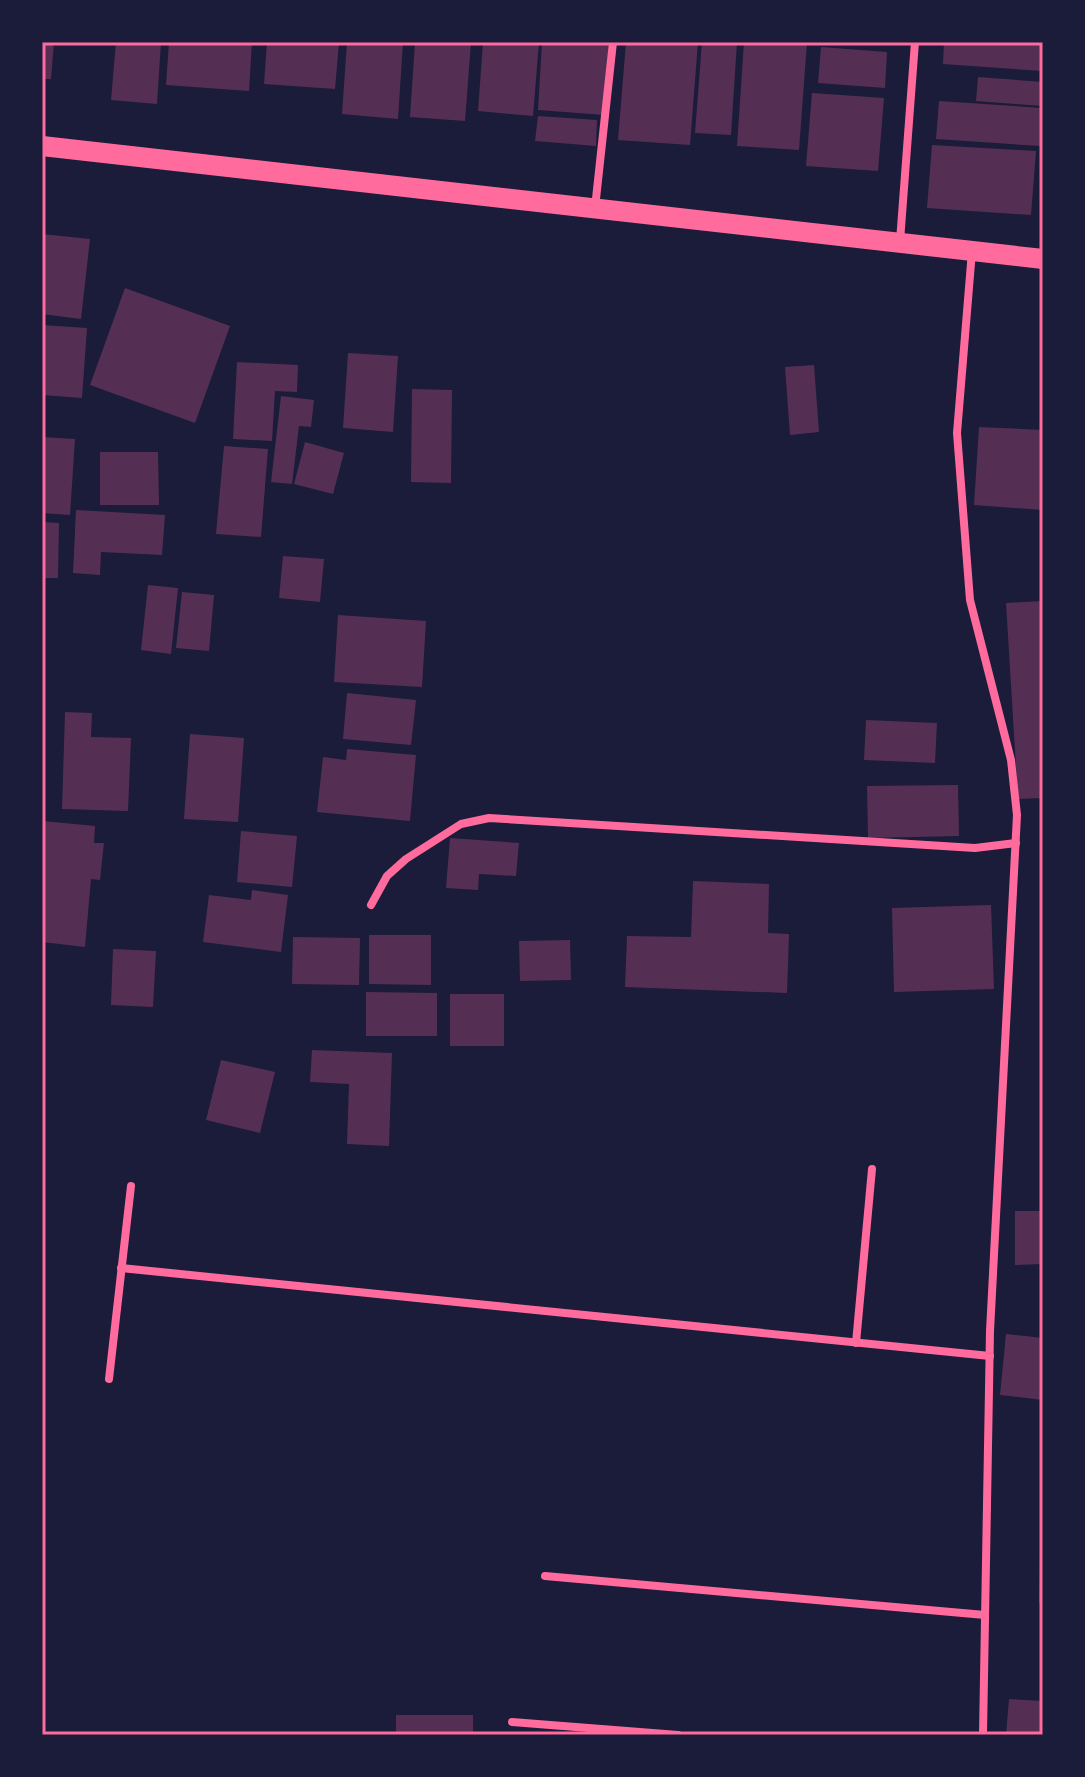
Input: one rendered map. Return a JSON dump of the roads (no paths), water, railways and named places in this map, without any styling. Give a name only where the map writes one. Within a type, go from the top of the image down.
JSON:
[{"type":"main road","points":[[42,146],[1043,259]]},
{"type":"street","points":[[595,208],[613,42]]},
{"type":"street","points":[[900,242],[915,42]]},
{"type":"street","points":[[972,250],[957,433],[970,600],[1011,760],[1017,815],[990,1356],[983,1735]]},
{"type":"street","points":[[371,905],[387,876],[406,859],[461,824],[489,818],[975,848],[1016,843]]},
{"type":"street","points":[[856,1343],[872,1169]]},
{"type":"street","points":[[109,1379],[131,1186]]},
{"type":"street","points":[[121,1268],[990,1356]]},
{"type":"street","points":[[545,1576],[985,1615]]},
{"type":"street","points":[[512,1722],[678,1735]]}]
